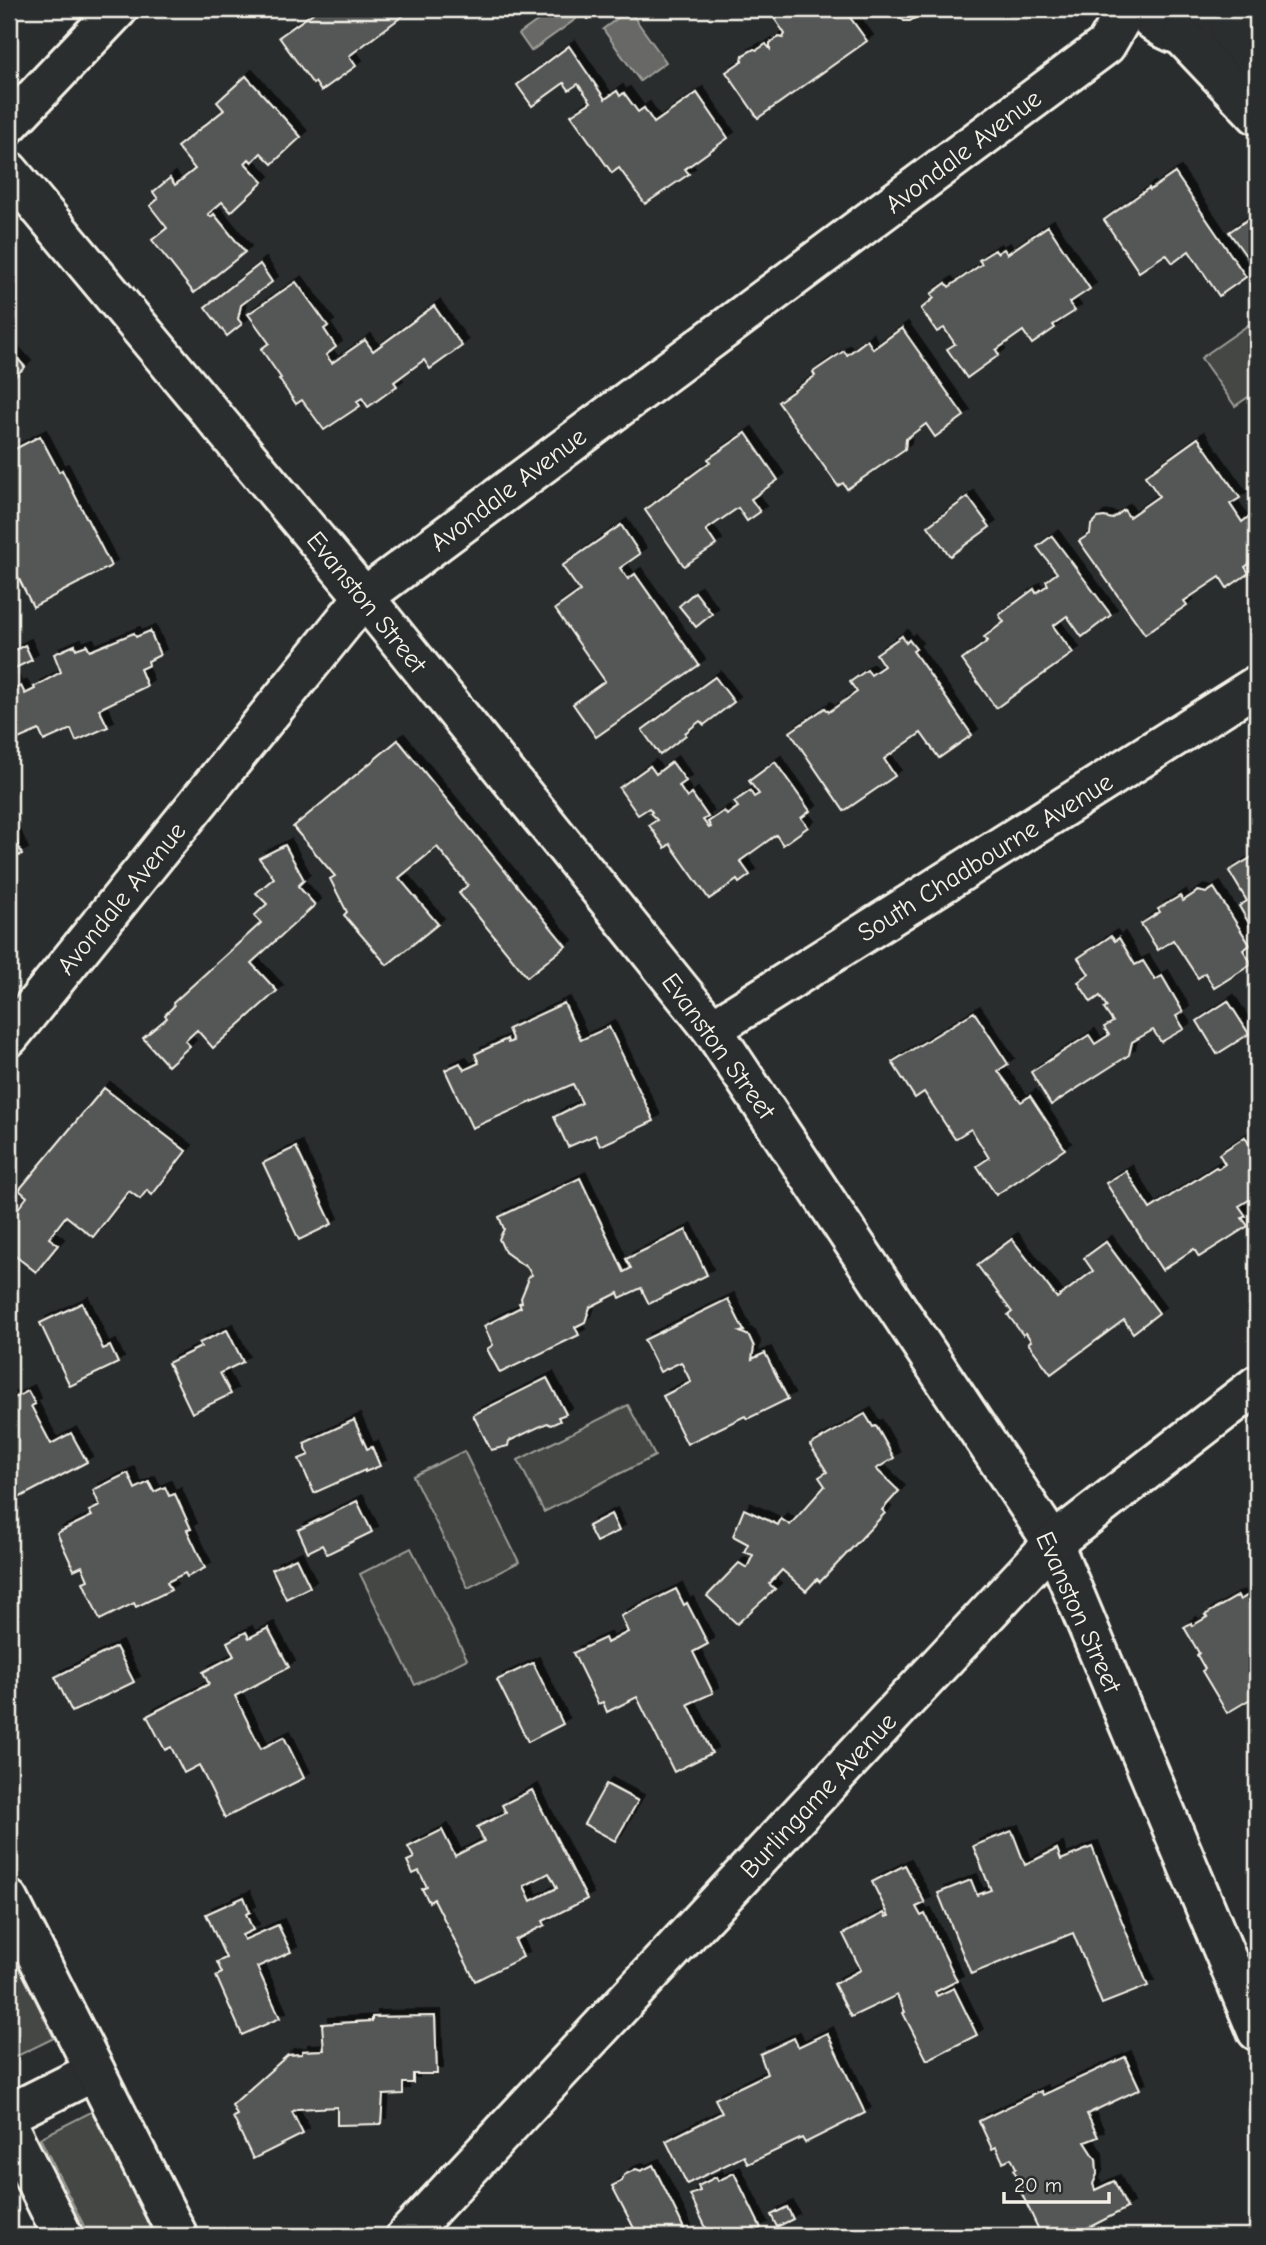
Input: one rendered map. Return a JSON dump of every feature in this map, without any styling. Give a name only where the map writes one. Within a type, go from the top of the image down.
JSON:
[{"type":"street","points":[[9,124],[118,9]]},
{"type":"street","name":"Avondale Avenue","points":[[1106,45],[1127,9]]},
{"type":"street","points":[[1141,9],[1155,24],[1178,35],[1257,115]]},
{"type":"street","points":[[1236,18],[1257,86]]},
{"type":"street","name":"Avondale Avenue","points":[[9,1037],[363,597],[1106,45],[1119,41],[1212,34],[1236,18]]},
{"type":"street","name":"Evanston Street","points":[[9,171],[363,597],[712,1029],[1053,1543],[1257,2031]]},
{"type":"street","name":"South Chadbourne Avenue","points":[[712,1029],[1257,685]]},
{"type":"street","name":"Burlingame Avenue","points":[[406,2236],[1053,1543],[1257,1385]]},
{"type":"street","points":[[9,1900],[177,2236]]},
{"type":"street","points":[[9,2114],[95,2071]]},
{"type":"street","points":[[9,2128],[63,2236]]},
{"type":"shaded area","points":[[554,9],[569,9],[576,19],[531,51],[519,34]]},
{"type":"shaded area","points":[[629,10],[666,62],[640,81],[603,29]]},
{"type":"shaded area","points":[[1257,319],[1257,391],[1235,406],[1201,358]]},
{"type":"shaded area","points":[[628,1405],[655,1456],[544,1512],[518,1460]]},
{"type":"shaded area","points":[[464,1451],[519,1562],[468,1588],[413,1476]]},
{"type":"shaded area","points":[[411,1548],[467,1659],[415,1685],[360,1574]]},
{"type":"shaded area","points":[[9,1946],[54,2038],[9,2060]]},
{"type":"shaded area","points":[[93,2111],[155,2236],[89,2236],[40,2138]]},
{"type":"building","points":[[312,9],[412,9],[349,56],[356,66],[321,91],[279,37],[313,13]]},
{"type":"building","points":[[581,9],[602,9],[588,19]]},
{"type":"building","points":[[768,9],[840,9],[844,14],[846,12],[867,41],[758,118],[726,72],[742,61],[743,55],[766,44],[770,49],[770,43],[779,37],[783,38],[785,34]]},
{"type":"building","points":[[878,9],[929,9],[910,21],[904,21],[899,15],[896,17],[891,10],[883,16]]},
{"type":"building","points":[[569,46],[605,99],[617,91],[620,96],[624,93],[638,112],[644,108],[654,123],[697,93],[728,138],[685,169],[689,174],[645,204],[619,168],[612,173],[571,115],[591,102],[578,84],[569,90],[564,83],[532,106],[517,85]]},
{"type":"building","points":[[246,76],[301,137],[272,164],[261,153],[252,162],[249,159],[245,163],[263,182],[231,212],[222,202],[208,214],[211,217],[214,214],[245,252],[194,293],[152,240],[167,228],[150,206],[158,199],[153,192],[170,178],[175,185],[195,169],[177,147],[224,110],[217,102]]},
{"type":"building","points":[[1175,173],[1246,277],[1219,296],[1189,251],[1173,263],[1166,254],[1139,272],[1104,220]]},
{"type":"building","points":[[1256,214],[1257,259],[1251,263],[1229,232]]},
{"type":"building","points":[[1048,226],[1090,289],[1069,303],[1075,311],[1053,325],[1055,328],[1032,344],[1023,331],[996,350],[999,355],[967,378],[947,349],[955,344],[944,328],[937,332],[921,309],[934,298],[931,294],[946,283],[949,287],[982,264],[979,260],[995,250],[997,253],[1004,249],[1007,254]]},
{"type":"building","points":[[260,264],[272,282],[241,305],[238,319],[242,324],[227,336],[205,307]]},
{"type":"building","points":[[296,282],[328,326],[324,329],[336,347],[326,355],[332,363],[365,340],[373,351],[434,306],[462,346],[430,369],[424,360],[394,382],[397,386],[368,407],[362,398],[357,401],[360,406],[324,430],[302,400],[296,404],[279,379],[281,378],[261,349],[269,343],[248,314]]},
{"type":"building","points":[[902,328],[964,416],[935,437],[926,424],[906,439],[905,449],[847,489],[843,483],[838,486],[778,402],[815,376],[813,372],[844,351],[847,355],[867,340],[873,349]]},
{"type":"building","points":[[9,349],[25,367],[9,382]]},
{"type":"building","points":[[746,433],[778,480],[751,499],[760,512],[747,521],[738,508],[706,530],[716,545],[684,566],[645,510],[710,462],[708,459]]},
{"type":"building","points":[[40,436],[59,472],[62,470],[111,566],[33,607],[9,559],[9,452]]},
{"type":"building","points":[[1198,438],[1240,498],[1230,504],[1242,522],[1251,515],[1257,524],[1257,558],[1245,567],[1249,573],[1227,588],[1220,577],[1184,601],[1187,605],[1145,634],[1079,541],[1090,534],[1091,525],[1098,518],[1112,519],[1124,510],[1129,517],[1159,496],[1145,476]]},
{"type":"building","points":[[968,497],[990,527],[950,556],[928,526]]},
{"type":"building","points":[[621,525],[640,554],[620,568],[628,579],[635,574],[699,665],[596,737],[573,704],[605,681],[555,609],[580,591],[562,566]]},
{"type":"building","points":[[1052,536],[1111,615],[1082,637],[1067,616],[1053,626],[1073,653],[996,708],[962,660],[988,641],[984,637],[1004,622],[999,615],[1034,589],[1036,593],[1048,585],[1046,581],[1057,573],[1037,547]]},
{"type":"building","points":[[695,592],[712,614],[696,627],[679,606]]},
{"type":"building","points":[[150,631],[160,655],[140,669],[147,686],[99,709],[108,727],[76,741],[71,729],[44,741],[39,730],[9,743],[9,684],[13,682],[16,689],[21,686],[25,694],[61,672],[54,654],[75,645],[76,649],[87,645],[90,651],[134,633],[136,637]]},
{"type":"building","points":[[902,636],[906,643],[909,640],[916,649],[913,651],[972,735],[939,758],[921,733],[884,759],[895,776],[844,811],[790,732],[825,708],[829,712],[857,692],[850,682],[867,670],[871,675],[884,666],[876,654]]},
{"type":"building","points":[[25,645],[32,660],[9,671],[9,653]]},
{"type":"building","points":[[715,677],[734,702],[704,725],[700,721],[660,755],[642,730]]},
{"type":"building","points":[[398,740],[566,946],[527,977],[459,893],[468,885],[437,847],[399,878],[438,924],[387,965],[344,915],[347,912],[330,879],[335,876],[293,827]]},
{"type":"building","points":[[672,762],[686,781],[679,786],[687,798],[692,794],[708,817],[703,820],[709,828],[711,827],[708,822],[724,811],[727,815],[738,807],[734,802],[750,791],[754,797],[759,794],[749,781],[775,762],[810,811],[801,818],[808,827],[783,845],[776,835],[740,861],[750,875],[739,883],[737,880],[709,899],[670,844],[665,848],[649,825],[657,820],[649,808],[638,815],[619,788],[650,766],[656,774]]},
{"type":"building","points":[[9,825],[22,854],[9,861]]},
{"type":"building","points":[[285,845],[304,880],[298,886],[315,905],[251,963],[277,991],[213,1048],[197,1030],[185,1041],[190,1046],[168,1066],[143,1038],[167,1018],[165,1015],[174,1006],[173,1003],[261,923],[254,916],[267,904],[256,893],[274,878],[259,858]]},
{"type":"building","points":[[1257,854],[1257,937],[1239,906],[1247,901],[1229,871]]},
{"type":"building","points":[[1214,888],[1250,945],[1243,950],[1252,964],[1214,988],[1205,973],[1198,978],[1173,940],[1158,950],[1141,924],[1160,912],[1158,909],[1180,896],[1183,901],[1198,891],[1206,893]]},
{"type":"building","points":[[1111,936],[1115,941],[1119,938],[1135,965],[1143,961],[1155,980],[1162,976],[1183,1012],[1176,1016],[1184,1029],[1161,1042],[1153,1030],[1132,1042],[1129,1055],[1051,1105],[1031,1072],[1089,1035],[1095,1044],[1109,1035],[1104,1027],[1113,1022],[1104,1009],[1107,1007],[1100,996],[1091,1002],[1078,982],[1089,974],[1078,958]]},
{"type":"building","points":[[1228,1001],[1249,1034],[1217,1054],[1197,1021]]},
{"type":"building","points":[[564,1003],[581,1040],[609,1027],[654,1121],[600,1146],[595,1135],[568,1147],[554,1117],[582,1103],[573,1084],[472,1128],[445,1070],[460,1063],[464,1070],[479,1063],[475,1054],[507,1039],[508,1043],[513,1041],[508,1029]]},
{"type":"building","points":[[974,1012],[1008,1064],[998,1071],[1021,1102],[1030,1096],[1065,1149],[996,1195],[977,1166],[989,1158],[971,1129],[955,1139],[924,1092],[915,1098],[892,1062]]},
{"type":"building","points":[[104,1088],[186,1151],[152,1195],[147,1190],[140,1199],[129,1191],[93,1237],[66,1216],[49,1238],[58,1245],[36,1272],[9,1251],[9,1220],[27,1197],[19,1190]]},
{"type":"building","points":[[1245,1137],[1257,1151],[1257,1195],[1239,1206],[1246,1216],[1242,1218],[1248,1226],[1199,1257],[1194,1249],[1162,1270],[1106,1183],[1126,1171],[1150,1209],[1225,1164],[1219,1154]]},
{"type":"building","points":[[296,1147],[332,1224],[299,1240],[263,1163]]},
{"type":"building","points":[[580,1178],[624,1272],[631,1268],[626,1259],[686,1230],[707,1275],[649,1304],[641,1288],[620,1298],[618,1293],[590,1307],[585,1322],[575,1327],[579,1335],[500,1373],[487,1349],[493,1345],[484,1326],[521,1307],[519,1303],[522,1302],[527,1278],[532,1275],[525,1264],[505,1252],[499,1239],[504,1229],[499,1217]]},
{"type":"building","points":[[1012,1239],[1057,1298],[1093,1271],[1084,1258],[1106,1242],[1159,1313],[1133,1333],[1124,1320],[1051,1374],[1028,1343],[1031,1341],[1026,1333],[1023,1335],[1008,1315],[1012,1312],[977,1265]]},
{"type":"building","points":[[728,1299],[744,1331],[740,1332],[749,1336],[754,1347],[752,1359],[765,1353],[788,1399],[687,1444],[663,1396],[691,1382],[681,1362],[660,1372],[644,1340]]},
{"type":"building","points":[[82,1303],[103,1349],[110,1346],[118,1363],[70,1386],[40,1323]]},
{"type":"building","points":[[227,1330],[243,1362],[220,1373],[231,1394],[192,1413],[168,1363],[201,1347],[199,1343]]},
{"type":"building","points":[[547,1378],[566,1414],[558,1417],[560,1421],[551,1425],[547,1423],[509,1441],[508,1446],[491,1450],[473,1415]]},
{"type":"building","points":[[28,1391],[35,1404],[31,1406],[51,1444],[71,1433],[87,1462],[9,1503],[9,1396],[11,1400]]},
{"type":"building","points":[[865,1414],[873,1427],[876,1426],[894,1458],[876,1469],[899,1491],[882,1510],[885,1513],[820,1582],[817,1579],[806,1591],[782,1570],[769,1584],[775,1589],[737,1624],[707,1596],[739,1563],[747,1568],[753,1555],[744,1552],[748,1544],[733,1536],[744,1509],[778,1525],[781,1519],[790,1525],[825,1486],[819,1477],[827,1472],[810,1445]]},
{"type":"building","points":[[354,1420],[367,1449],[372,1447],[380,1466],[314,1493],[299,1459],[309,1455],[304,1443]]},
{"type":"building","points":[[128,1473],[135,1489],[149,1482],[154,1492],[165,1487],[169,1496],[175,1494],[191,1529],[187,1530],[205,1568],[187,1577],[185,1573],[167,1582],[171,1590],[136,1607],[134,1603],[100,1620],[83,1582],[88,1580],[82,1566],[74,1570],[57,1533],[92,1516],[89,1511],[100,1506],[93,1490]]},
{"type":"building","points":[[357,1501],[372,1532],[327,1554],[322,1545],[308,1552],[298,1530]]},
{"type":"building","points":[[611,1514],[619,1531],[596,1542],[588,1526]]},
{"type":"building","points":[[296,1558],[310,1587],[286,1599],[272,1569]]},
{"type":"building","points":[[676,1589],[684,1605],[687,1603],[708,1644],[693,1652],[713,1693],[688,1704],[712,1753],[674,1772],[637,1697],[607,1712],[603,1702],[598,1704],[573,1653],[605,1638],[607,1643],[628,1632],[621,1616]]},
{"type":"building","points":[[1257,1590],[1257,1695],[1227,1713],[1202,1671],[1205,1669],[1197,1655],[1199,1653],[1184,1627],[1191,1623],[1192,1626],[1207,1617],[1205,1615],[1238,1596],[1240,1600]]},
{"type":"building","points":[[268,1628],[289,1667],[235,1696],[261,1749],[284,1737],[304,1778],[225,1818],[199,1765],[184,1773],[171,1747],[165,1750],[147,1716],[209,1684],[203,1672],[234,1656],[227,1642],[246,1632],[249,1638]]},
{"type":"building","points":[[116,1647],[134,1682],[72,1712],[55,1677]]},
{"type":"building","points":[[533,1663],[563,1724],[528,1742],[497,1680]]},
{"type":"building","points":[[606,1784],[638,1801],[615,1841],[584,1824]]},
{"type":"building","points":[[532,1790],[587,1899],[543,1921],[545,1925],[515,1940],[523,1957],[475,1981],[434,1899],[429,1902],[422,1889],[427,1887],[419,1871],[413,1874],[407,1861],[414,1858],[408,1847],[442,1830],[455,1856],[484,1841],[477,1827],[506,1813],[502,1805]],"holes":[[[549,1873],[557,1888],[531,1901],[524,1886]]]},
{"type":"building","points":[[1012,1831],[1025,1865],[1057,1849],[1061,1860],[1092,1847],[1148,1986],[1102,2004],[1073,1933],[971,1974],[938,1893],[971,1880],[977,1895],[991,1890],[973,1846]]},
{"type":"building","points":[[905,1865],[925,1903],[916,1907],[921,1916],[925,1914],[957,1981],[935,1992],[937,1996],[954,1988],[977,2035],[927,2060],[897,1995],[851,2017],[834,1984],[861,1970],[843,1934],[884,1913],[886,1917],[889,1916],[872,1882]]},
{"type":"building","points":[[244,1897],[250,1912],[246,1914],[253,1930],[242,1935],[244,1940],[278,1925],[291,1952],[257,1967],[280,2018],[242,2035],[216,1976],[222,1973],[217,1962],[226,1958],[206,1914]]},
{"type":"building","points":[[435,2016],[437,2074],[413,2074],[413,2083],[403,2083],[403,2094],[383,2095],[381,2124],[337,2125],[337,2107],[297,2109],[292,2112],[303,2134],[253,2159],[233,2117],[237,2115],[232,2105],[288,2055],[324,2050],[322,2024],[372,2021],[372,2017]]},
{"type":"building","points":[[827,2033],[865,2113],[805,2143],[802,2138],[748,2164],[744,2156],[687,2184],[666,2141],[722,2113],[715,2099],[767,2074],[760,2054],[794,2038],[798,2047]]},
{"type":"building","points":[[1125,2057],[1140,2089],[1087,2114],[1098,2137],[1085,2142],[1096,2159],[1097,2174],[1093,2184],[1095,2190],[1114,2181],[1127,2208],[1084,2230],[1087,2236],[1025,2236],[1039,2230],[1019,2188],[1024,2185],[1013,2170],[1016,2168],[1011,2158],[1003,2162],[996,2147],[992,2149],[979,2121],[1041,2091],[1043,2095]]},
{"type":"building","points":[[653,2165],[687,2236],[638,2236],[612,2186],[622,2181],[624,2175]]},
{"type":"building","points":[[734,2173],[761,2228],[752,2232],[754,2236],[710,2236],[690,2195],[700,2191],[698,2186],[716,2177],[718,2181]]},
{"type":"building","points":[[787,2207],[793,2219],[777,2227],[771,2215]]}]
